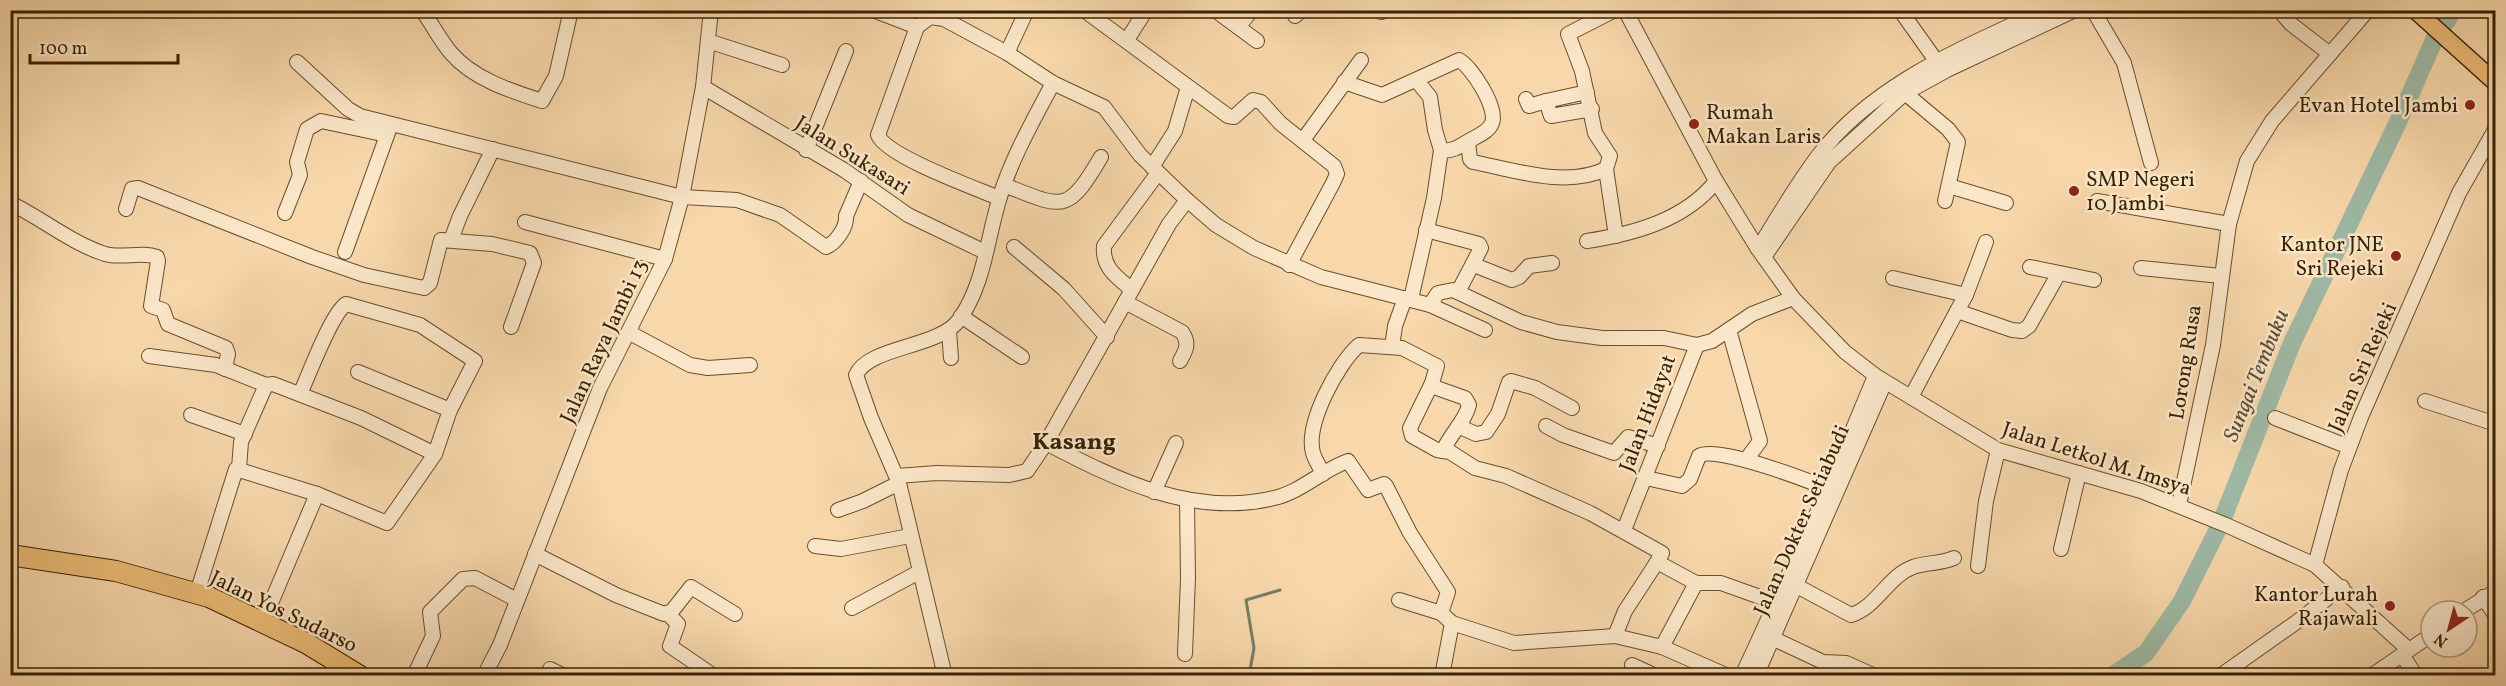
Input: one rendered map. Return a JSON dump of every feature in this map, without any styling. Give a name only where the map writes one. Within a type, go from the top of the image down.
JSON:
[{"type":"highway","name":"Jalan Yos Sudarso","points":[[10,555],[116,571],[197,593],[263,622],[360,675]]},
{"type":"main road","points":[[2415,10],[2496,83]]},
{"type":"street","points":[[422,10],[451,52],[465,65],[488,80],[542,101],[556,76],[571,10]]},
{"type":"street","name":"Jalan Raya Jambi 13","points":[[484,675],[517,600],[600,388],[630,333],[664,259],[682,197],[703,87],[711,10]]},
{"type":"street","points":[[873,10],[916,27]]},
{"type":"street","points":[[1008,53],[1028,10]]},
{"type":"street","points":[[1084,10],[1102,15],[1127,40],[1228,116],[1234,117],[1254,100],[1261,102],[1334,166],[1337,174],[1288,265]]},
{"type":"street","points":[[1127,40],[1146,10]]},
{"type":"street","points":[[1215,10],[1257,41]]},
{"type":"street","points":[[1238,27],[1252,10]]},
{"type":"street","points":[[1615,10],[1568,34],[1592,109],[1595,133],[1610,156],[1606,169],[1616,236]]},
{"type":"street","name":"Jalan Letkol M. Imsya","points":[[1625,10],[1716,181],[1761,253],[1793,298],[1845,352],[1880,379],[1998,450],[2179,505],[2315,565],[2342,587],[2406,652],[2416,675]]},
{"type":"street","points":[[1900,10],[1937,62]]},
{"type":"street","points":[[1863,120],[1895,85],[2044,10]]},
{"type":"street","points":[[1761,253],[1809,177],[1820,154],[1863,120],[1947,70],[2075,10]]},
{"type":"street","points":[[2092,10],[2124,63],[2151,163]]},
{"type":"street","points":[[2279,10],[2291,24],[2331,54]]},
{"type":"street","name":"Lorong Rusa","points":[[2179,505],[2212,345],[2229,224],[2247,160],[2259,140],[2368,10]]},
{"type":"street","points":[[1101,157],[1076,196],[1065,203],[1046,201],[951,179],[881,142],[878,135],[883,117],[916,27],[935,16],[1008,53],[1053,83],[1104,107],[1140,155],[1187,200],[1233,236],[1288,265],[1321,277],[1430,305],[1485,330]]},
{"type":"street","points":[[708,41],[782,65]]},
{"type":"street","points":[[806,150],[846,51]]},
{"type":"street","points":[[1303,140],[1361,60]]},
{"type":"street","points":[[1344,82],[1382,95],[1408,82],[1417,81],[1451,62],[1459,60],[1466,64],[1476,78],[1493,112],[1493,121],[1490,128],[1454,150],[1441,150]]},
{"type":"street","points":[[297,62],[354,113],[389,129]]},
{"type":"street","points":[[1392,347],[1395,326],[1408,298],[1426,230],[1441,150],[1435,130],[1430,97],[1417,81]]},
{"type":"street","points":[[945,675],[898,479],[871,418],[856,375],[860,367],[897,348],[920,343],[950,331],[961,316],[979,280],[1002,191],[1024,138],[1053,83]]},
{"type":"street","name":"Jalan Sukasari","points":[[703,87],[861,181],[925,225],[985,252]]},
{"type":"street","points":[[1180,361],[1188,341],[1182,332],[1128,296],[1102,258],[1104,246],[1155,170],[1175,131],[1188,87]]},
{"type":"street","points":[[1526,99],[1529,106],[1587,92]]},
{"type":"street","points":[[1905,93],[1948,129],[1958,142],[1945,201]]},
{"type":"street","points":[[1546,101],[1551,116],[1592,109]]},
{"type":"street","points":[[285,213],[300,175],[297,162],[307,129],[312,124],[321,122],[389,129],[493,149],[682,197],[724,198],[780,215],[826,247],[833,244],[847,222],[846,216],[861,181]]},
{"type":"street","name":"Jalan Sri Rejeki","points":[[2315,565],[2349,447],[2459,193],[2496,128]]},
{"type":"street","points":[[345,252],[389,129]]},
{"type":"street","points":[[1468,141],[1470,159],[1473,162],[1557,177],[1597,173],[1606,169]]},
{"type":"street","points":[[451,240],[460,216],[493,149]]},
{"type":"street","points":[[1587,241],[1616,236],[1674,215],[1694,203],[1716,181]]},
{"type":"street","points":[[1948,186],[2006,204]]},
{"type":"street","points":[[126,209],[132,189],[138,188],[253,236],[322,261],[364,275],[424,288],[430,283],[439,242],[451,240],[492,244],[533,255],[534,263],[511,327]]},
{"type":"street","points":[[838,510],[863,501],[898,479],[937,473],[1022,473],[1031,466],[1107,337],[1169,224],[1187,200]]},
{"type":"street","points":[[2097,201],[2229,224]]},
{"type":"street","points":[[10,203],[41,218],[88,248],[120,257],[156,257],[158,261],[151,306],[163,310],[168,324],[226,348],[228,354],[225,369]]},
{"type":"street","points":[[525,222],[664,259]]},
{"type":"street","points":[[1426,230],[1479,244],[1481,248],[1474,265],[1458,292]]},
{"type":"street","points":[[1911,397],[1966,295],[1986,242]]},
{"type":"street","points":[[1014,247],[1064,288],[1107,337]]},
{"type":"street","points":[[1474,265],[1512,280],[1519,278],[1529,266],[1552,263]]},
{"type":"street","points":[[2030,267],[2094,280]]},
{"type":"street","points":[[2141,268],[2221,276]]},
{"type":"street","points":[[1957,311],[2012,330],[2022,331],[2029,326],[2059,273]]},
{"type":"street","points":[[1893,278],[1966,295]]},
{"type":"street","points":[[1430,305],[1438,293],[1445,290],[1458,292],[1538,328],[1602,338],[1664,338],[1697,345]]},
{"type":"street","name":"Jalan Hidayat","points":[[1624,530],[1646,478],[1679,385],[1697,345],[1712,341],[1752,314],[1793,298]]},
{"type":"street","points":[[239,468],[317,494],[385,524],[435,454],[450,410],[472,368],[473,358],[420,325],[346,304],[340,309],[318,352],[300,394]]},
{"type":"street","points":[[961,316],[1022,357]]},
{"type":"street","points":[[1729,330],[1760,441],[1746,460]]},
{"type":"street","points":[[950,331],[951,358]]},
{"type":"street","points":[[630,333],[690,365],[708,368],[750,365]]},
{"type":"street","points":[[1323,474],[1312,451],[1319,410],[1331,380],[1359,345],[1402,348],[1437,366],[1431,386],[1409,432],[1416,439],[1475,468],[1506,476],[1590,513],[1662,553],[1625,611],[1615,636]]},
{"type":"street","points":[[149,356],[225,369],[266,385],[273,384],[361,418],[435,454]]},
{"type":"street","points":[[358,372],[450,410]]},
{"type":"street","name":"Jalan Dokter Setiabudi","points":[[1756,675],[1880,379]]},
{"type":"street","points":[[1458,426],[1476,434],[1486,432],[1493,423],[1511,381],[1535,388],[1572,408]]},
{"type":"street","points":[[239,468],[241,442],[266,385]]},
{"type":"street","points":[[1431,386],[1467,401],[1469,405],[1467,413],[1443,451]]},
{"type":"street","points":[[2425,401],[2496,424]]},
{"type":"street","points":[[191,415],[245,434]]},
{"type":"street","points":[[2275,418],[2349,447]]},
{"type":"street","points":[[1546,426],[1614,453],[1628,437],[1658,446]]},
{"type":"street","points":[[1046,443],[1095,468],[1154,492],[1187,500],[1242,502],[1273,498],[1348,461],[1368,490],[1384,484],[1386,486],[1410,533],[1448,592],[1441,613]]},
{"type":"street","points":[[1154,492],[1176,443]]},
{"type":"street","points":[[1978,566],[1986,501],[1998,450]]},
{"type":"street","points":[[1646,478],[1682,486],[1690,480],[1699,456],[1703,453],[1746,460],[1833,491],[1774,602],[1742,675]]},
{"type":"street","points":[[197,593],[234,471],[239,468]]},
{"type":"street","points":[[2061,549],[2079,473]]},
{"type":"street","points":[[263,622],[317,494]]},
{"type":"street","points":[[1185,654],[1187,500]]},
{"type":"street","points":[[815,546],[841,549],[910,536]]},
{"type":"street","points":[[534,554],[616,595],[668,614],[678,624],[670,646],[711,674]]},
{"type":"street","points":[[1795,585],[1851,615],[1860,612],[1898,576],[1914,567],[1943,563],[1954,558]]},
{"type":"street","points":[[1657,562],[1696,583],[1721,583],[1774,602]]},
{"type":"street","points":[[852,608],[919,572]]},
{"type":"street","points":[[414,675],[433,636],[430,612],[463,579],[476,578],[517,600]]},
{"type":"street","points":[[1662,647],[1696,583]]},
{"type":"street","points":[[668,614],[691,587],[735,614]]},
{"type":"street","points":[[2220,675],[2298,621],[2342,587]]},
{"type":"street","points":[[2489,594],[2496,616]]},
{"type":"street","points":[[1398,600],[1441,613],[1452,623],[1514,643],[1615,636],[1662,647],[1728,675]]},
{"type":"street","points":[[1442,675],[1452,623]]},
{"type":"street","points":[[1772,638],[1823,662],[1843,669],[1875,675]]},
{"type":"street","points":[[2371,675],[2419,643]]},
{"type":"street","points":[[1632,665],[1656,675]]},
{"type":"street","points":[[550,669],[564,675]]},
{"type":"waterway","name":"Sungai Tembuku","points":[[2112,676],[2146,653],[2182,601],[2221,523],[2292,343],[2398,122],[2435,38],[2454,10]]},
{"type":"waterway","points":[[1249,676],[1254,648],[1246,600],[1280,590]]},
{"type":"place","name":"Evan Hotel Jambi","points":[[2470,105]]},
{"type":"place","name":"Rumah Makan Laris","points":[[1694,124]]},
{"type":"place","name":"SMP Negeri 10 Jambi","points":[[2074,191]]},
{"type":"place","name":"Kantor JNE Sri Rejeki","points":[[2396,256]]},
{"type":"place","name":"Kantor Lurah Rajawali","points":[[2390,606]]},
{"type":"district","name":"Kasang","points":[[1074,441]]}]
